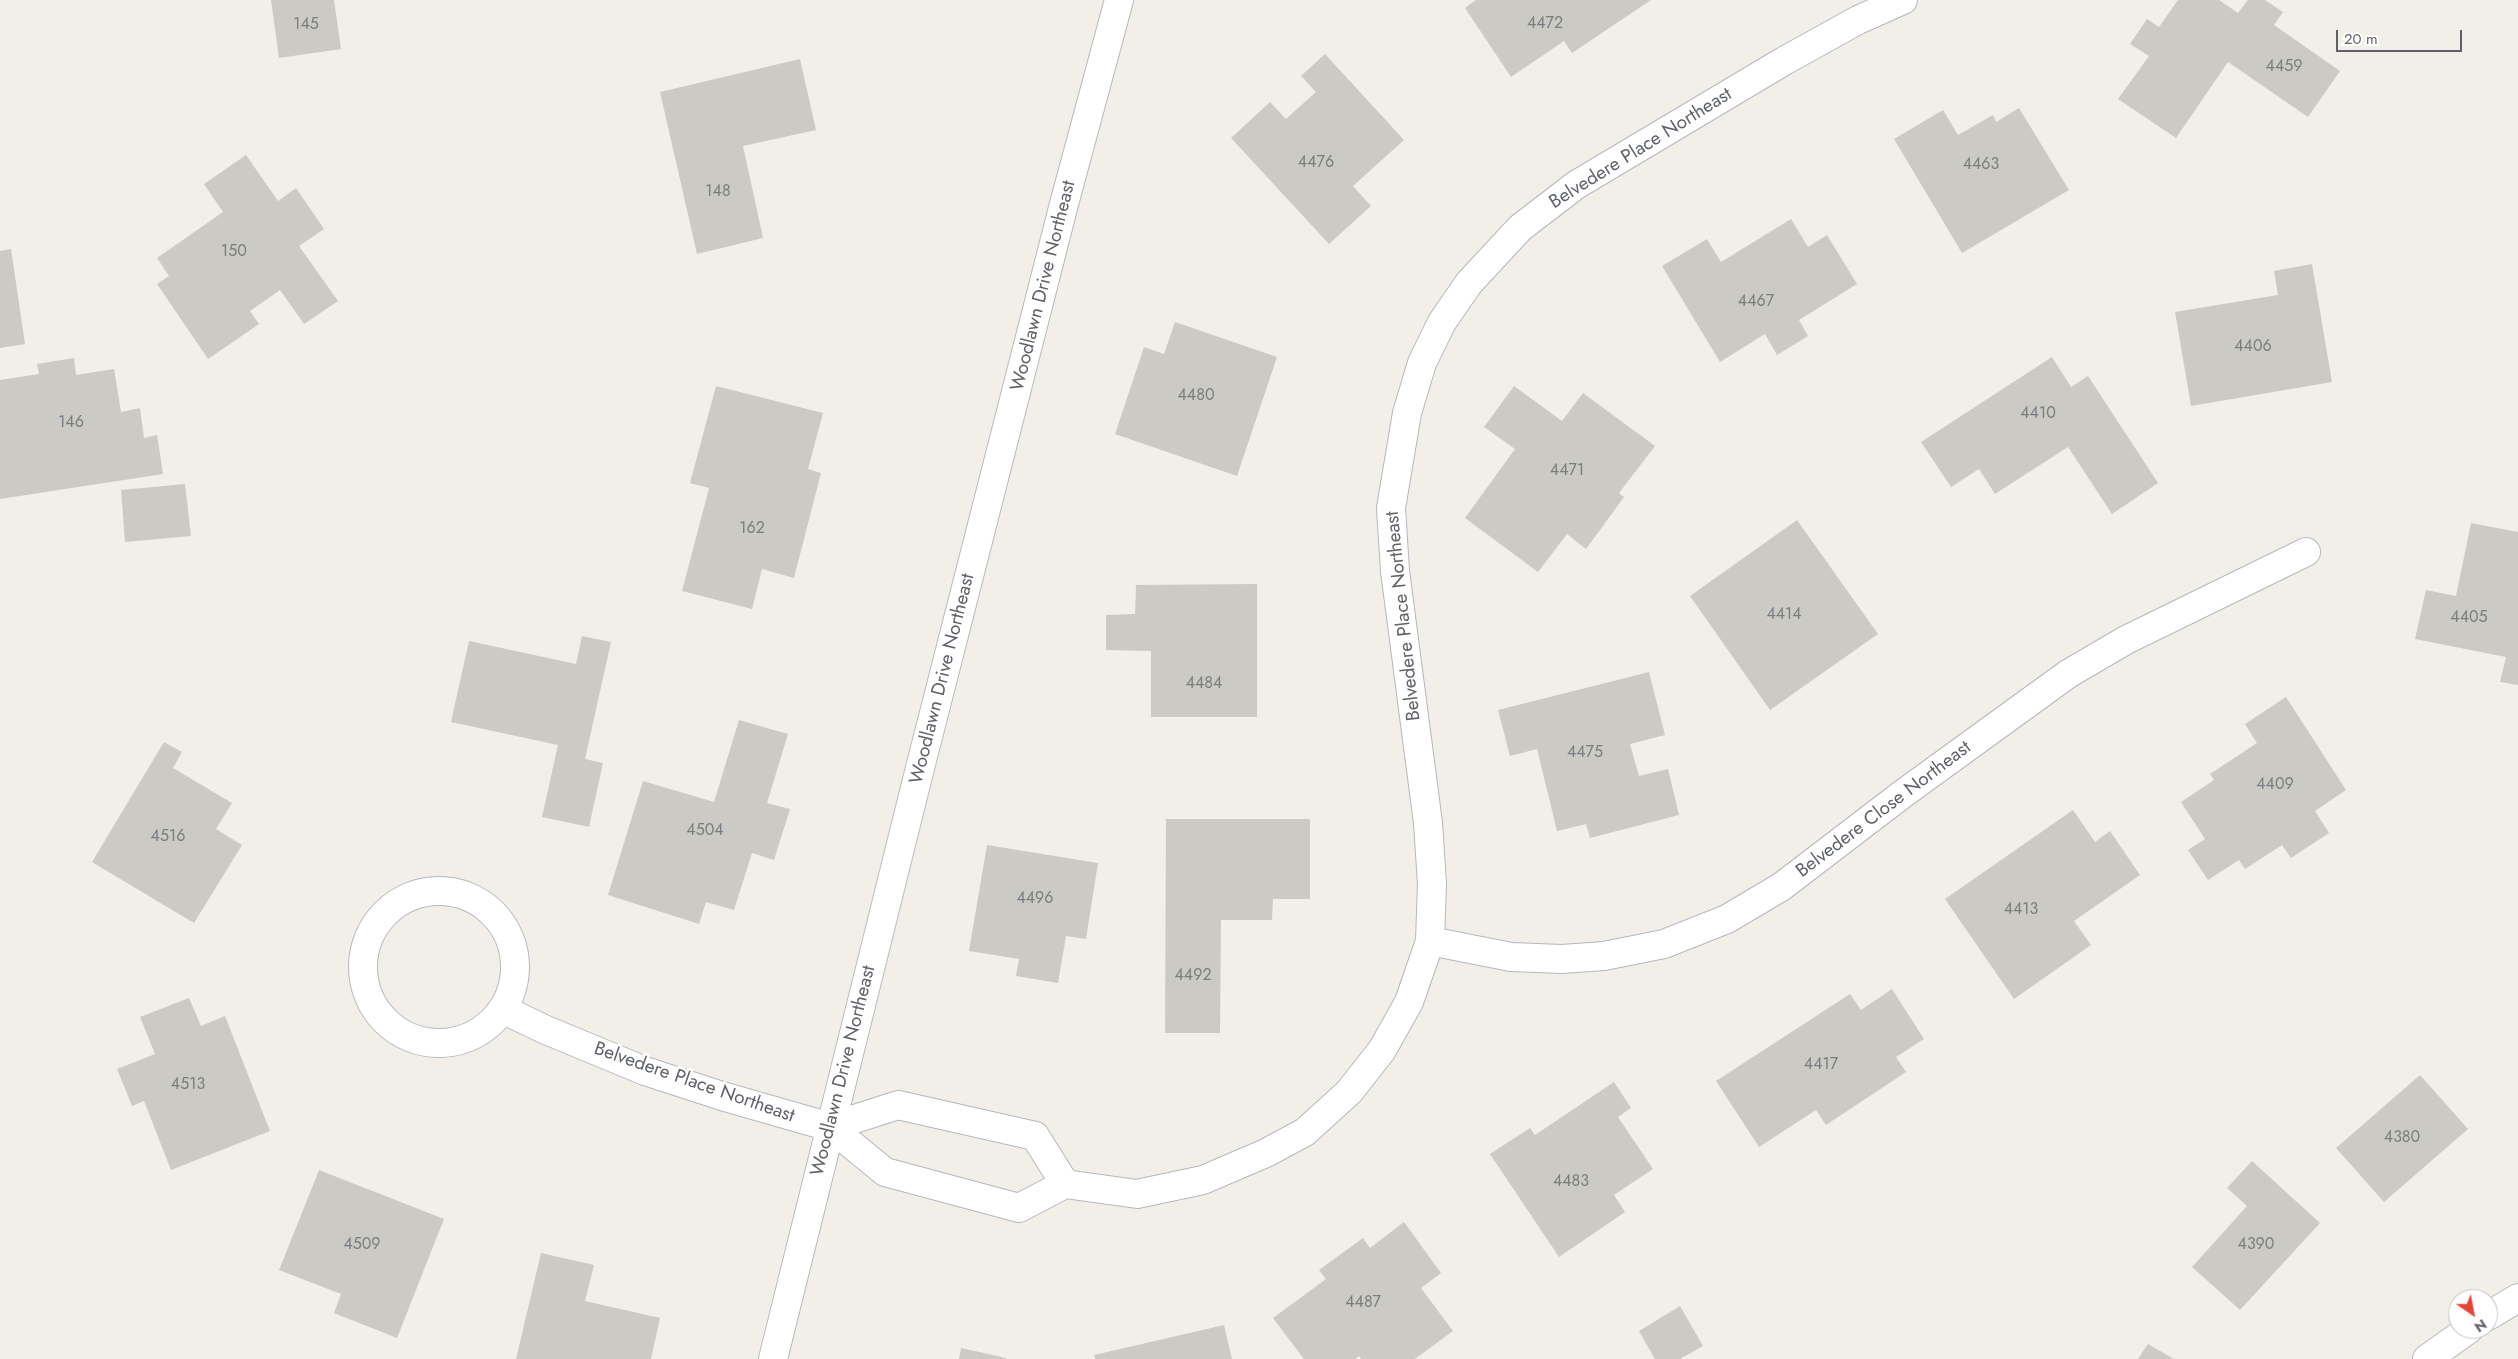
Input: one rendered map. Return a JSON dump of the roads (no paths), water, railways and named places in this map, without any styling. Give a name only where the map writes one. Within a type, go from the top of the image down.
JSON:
[{"type":"street","name":"Woodlawn Drive Northeast","points":[[774,1359],[919,772],[1064,204],[1120,0]]},
{"type":"street","name":"Belvedere Place Northeast","points":[[504,1010],[546,1030],[646,1070],[722,1096],[830,1127],[885,1172],[1019,1208],[1065,1184],[1137,1194],[1203,1180],[1266,1153],[1305,1132],[1349,1092],[1382,1050],[1409,1002],[1430,941],[1432,884],[1428,823],[1395,570],[1391,508],[1407,413],[1422,363],[1442,322],[1469,283],[1520,228],[1576,185],[1784,61],[1858,20],[1902,0]]},
{"type":"street","name":"Belvedere Close Northeast","points":[[1430,941],[1510,956],[1579,958],[1604,956],[1664,944],[1727,919],[1781,887],[2068,674],[2126,640],[2306,552]]},
{"type":"street","points":[[456,891],[489,908],[511,938],[517,975],[504,1010],[476,1035],[441,1045],[404,1037],[375,1013],[362,978],[365,941],[386,910],[418,892],[456,891]]},
{"type":"street","points":[[830,1127],[898,1105],[1035,1136],[1065,1184]]},
{"type":"street","points":[[2498,1310],[2518,1298]]},
{"type":"street","points":[[2427,1359],[2454,1339]]}]
